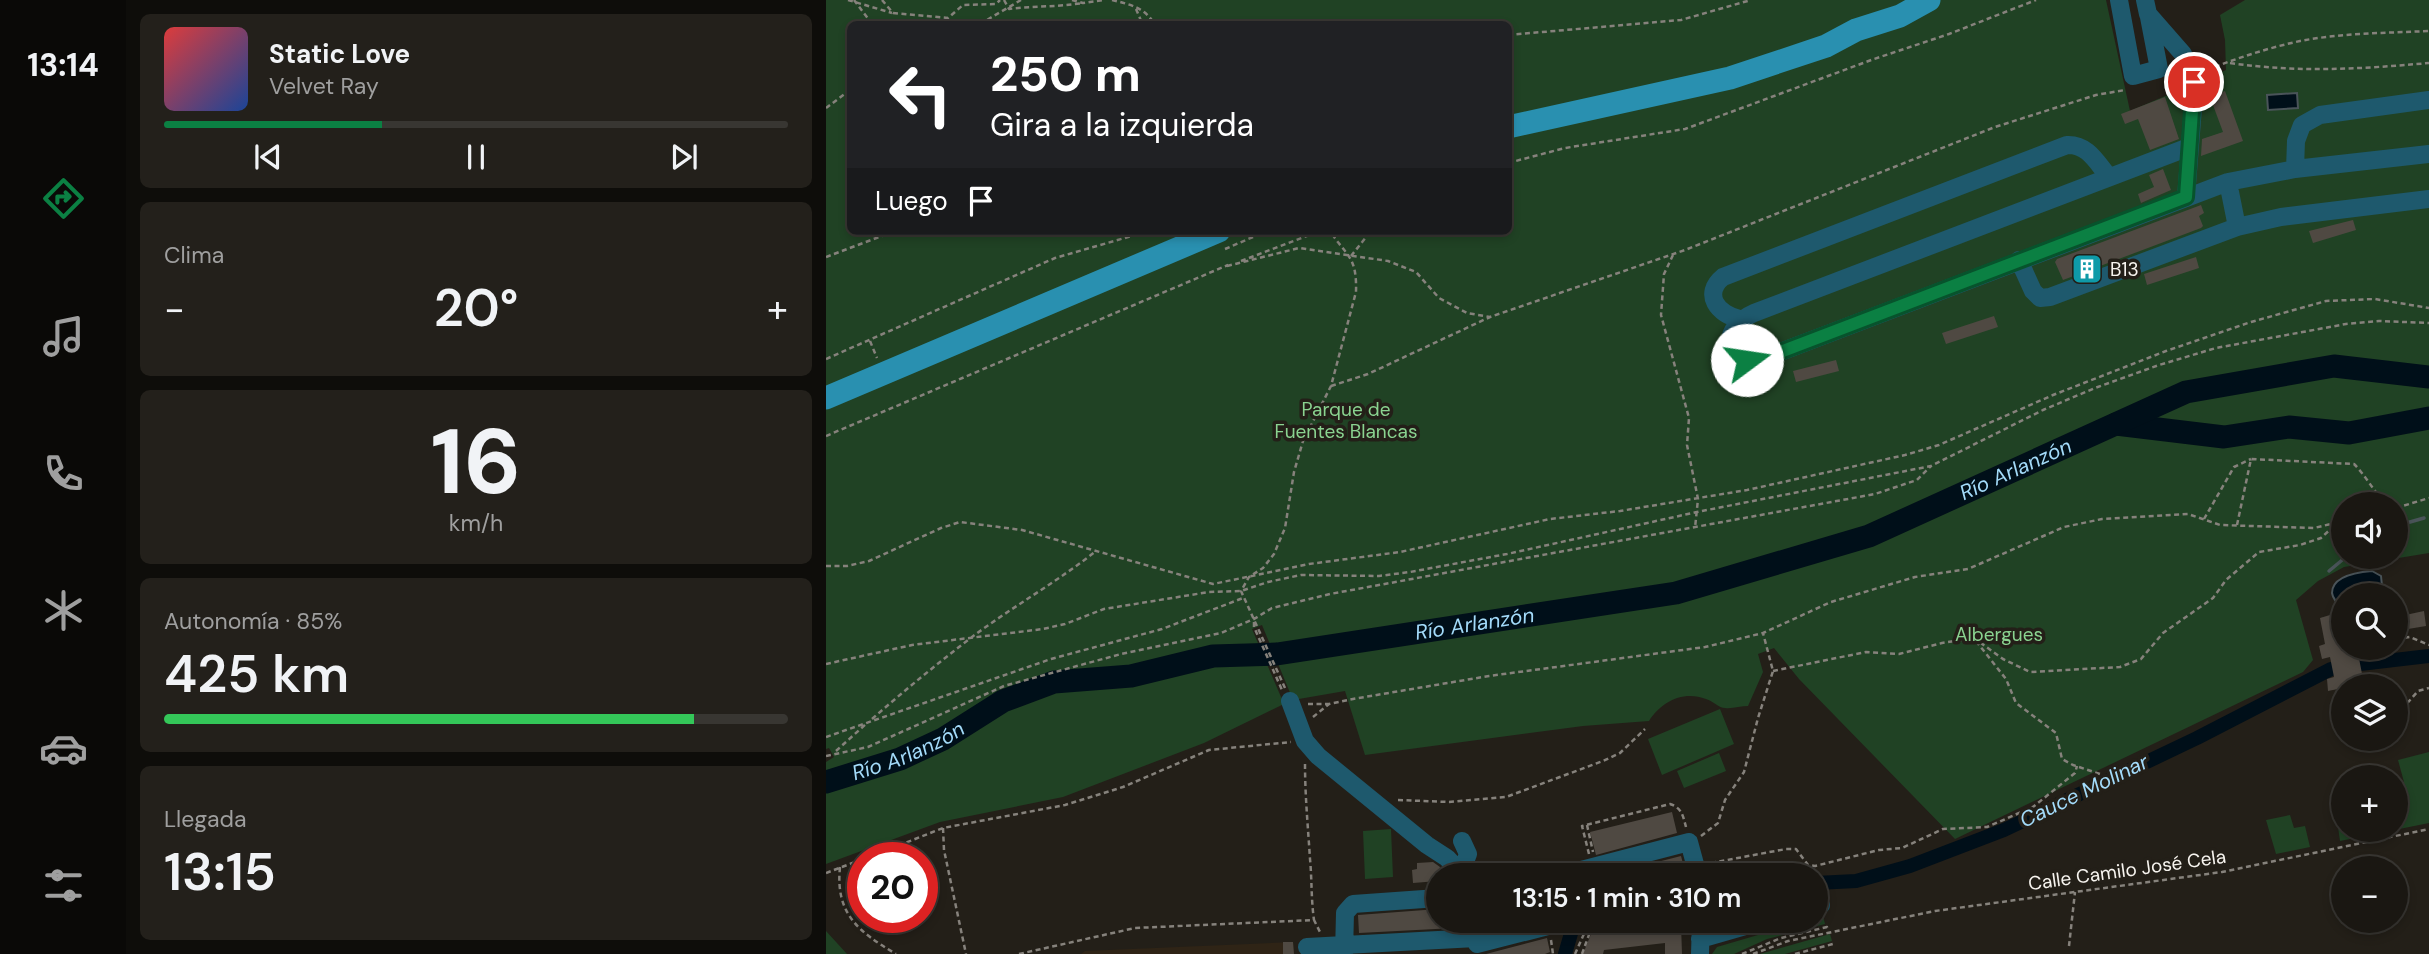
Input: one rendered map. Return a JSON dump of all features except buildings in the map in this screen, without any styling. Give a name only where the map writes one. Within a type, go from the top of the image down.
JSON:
[{"type":"main road","points":[[1512,126],[1730,78],[1826,46],[1856,30],[1899,16],[1929,0]]},
{"type":"main road","points":[[826,398],[1210,235]]},
{"type":"street","points":[[2119,0],[2133,76],[2188,63]]},
{"type":"street","points":[[2147,7],[2159,69]]},
{"type":"street","points":[[2147,7],[2183,54],[2194,82],[2186,197]]},
{"type":"street","points":[[2295,169],[2296,141],[2302,125],[2320,115],[2429,100]]},
{"type":"street","points":[[1740,319],[1723,313],[1716,304],[1713,291],[1716,282],[1723,277],[2067,145],[2077,144],[2086,149],[2109,177]]},
{"type":"street","points":[[2189,147],[1740,319],[1731,330],[1731,342],[1736,353],[1747,360],[1762,359],[2228,182],[2295,169],[2429,154]]},
{"type":"street","points":[[2228,182],[2237,227]]},
{"type":"street","points":[[2020,260],[2033,291],[2040,298],[2050,297],[2237,227],[2281,217],[2429,199]]},
{"type":"street","points":[[1291,703],[1305,741],[1318,756],[1452,863]]},
{"type":"street","points":[[1462,841],[1468,854],[1465,863]]},
{"type":"street","points":[[1620,863],[1689,842],[1695,863]]},
{"type":"street","points":[[1344,950],[1344,920],[1347,908],[1358,902],[1426,899]]},
{"type":"street","points":[[1314,947],[1344,950],[1477,939],[1509,933]]},
{"type":"street","points":[[1700,947],[1734,933]]},
{"type":"path","points":[[848,0],[893,13],[948,18],[963,5],[996,4],[1002,0],[1009,9]]},
{"type":"path","points":[[854,0],[870,21]]},
{"type":"path","points":[[882,0],[893,13]]},
{"type":"path","points":[[986,21],[1021,0]]},
{"type":"path","points":[[1072,0],[1083,3]]},
{"type":"path","points":[[1009,9],[1039,5],[1050,8],[1103,0]]},
{"type":"path","points":[[1112,0],[1135,6],[1152,21]]},
{"type":"path","points":[[1512,35],[1681,20],[1751,0]]},
{"type":"path","points":[[1512,162],[1565,148],[1685,129],[2036,0]]},
{"type":"path","points":[[1135,6],[1141,21]]},
{"type":"path","points":[[2429,32],[2345,35],[2300,41],[2227,62],[2264,68],[2337,71],[2429,63]]},
{"type":"path","points":[[1331,386],[1368,374],[1490,317],[1673,254],[1995,127],[2096,95],[2126,89]]},
{"type":"path","points":[[826,108],[847,92]]},
{"type":"path","points":[[826,257],[884,235]]},
{"type":"path","points":[[826,359],[1055,258],[1135,235]]},
{"type":"path","points":[[826,436],[1227,266],[1309,235]]},
{"type":"path","points":[[1333,235],[1350,256],[1356,278],[1356,292],[1331,386],[1303,441],[1294,472],[1285,528],[1274,554],[1263,568],[1248,577],[1241,591],[1286,699],[1291,703],[1329,704],[1489,676],[1705,647],[1763,633],[1831,602],[1915,577],[1968,569],[2064,527],[2102,519],[2188,514],[2220,524],[2314,528],[2331,524]]},
{"type":"path","points":[[1350,256],[1368,235]]},
{"type":"path","points":[[1227,266],[1299,248],[1388,261],[1416,271],[1439,298],[1468,313],[1490,317]]},
{"type":"path","points":[[1673,254],[1664,274],[1661,316],[1689,418],[1687,445],[1698,499],[1695,528]]},
{"type":"path","points":[[826,566],[847,566],[869,561],[960,522],[1022,530],[1213,584],[1309,565],[1400,552],[1550,519],[1698,499],[1816,475],[1939,445],[2053,395],[2166,351],[2251,322],[2326,301],[2375,299],[2429,307]]},
{"type":"path","points":[[826,664],[866,654],[973,636],[1043,629],[1126,604],[1209,592],[1241,591],[1301,575],[1379,576],[1410,572],[1931,466],[2042,410],[2095,388],[2217,348],[2346,324],[2379,321],[2429,323]]},
{"type":"path","points":[[870,341],[877,356]]},
{"type":"path","points":[[2237,525],[2251,459]]},
{"type":"path","points":[[2204,519],[2234,467],[2251,459],[2354,464],[2374,492]]},
{"type":"path","points":[[826,756],[868,747],[1004,686],[1121,654],[1221,633],[1272,608],[1330,594],[1875,494],[1917,480],[1931,466]]},
{"type":"path","points":[[2408,504],[2429,498]]},
{"type":"path","points":[[1773,671],[1866,652],[1899,654],[1974,638],[2003,659],[2030,672],[2120,667],[2141,659],[2163,633],[2213,598],[2226,580],[2259,552],[2301,545],[2321,538],[2331,529]]},
{"type":"path","points":[[833,753],[923,674],[973,636],[1065,576],[1097,550]]},
{"type":"path","points":[[826,737],[1051,659],[1162,629],[1243,598]]},
{"type":"path","points":[[1592,863],[1582,826],[1670,804],[1677,806],[1682,812],[1689,842],[1706,834],[1718,823],[1725,800],[1744,772],[1773,671],[1763,633]]},
{"type":"path","points":[[2408,637],[2429,645]]},
{"type":"path","points":[[1974,638],[2006,679],[2016,703],[2056,733],[2062,759],[2100,774]]},
{"type":"path","points":[[2408,702],[2417,691],[2429,688]]},
{"type":"path","points":[[1314,947],[1320,930],[1314,920],[1310,891],[1305,741],[1308,724],[1315,714],[1329,704]]},
{"type":"path","points":[[1370,800],[1449,802],[1506,797],[1604,761],[1620,753],[1645,729]]},
{"type":"path","points":[[907,842],[943,828],[1065,804],[1123,787],[1209,750],[1305,741]]},
{"type":"path","points":[[1827,863],[1879,850],[1902,848],[1943,829],[1987,827],[2033,807],[2076,773],[2077,766]]},
{"type":"path","points":[[943,828],[944,850],[966,954]]},
{"type":"path","name":"Calle Camilo José Cela","points":[[1828,932],[1935,911],[2222,872],[2429,829]]},
{"type":"path","points":[[1727,863],[1796,849],[1806,863]]},
{"type":"path","points":[[826,873],[847,864]]},
{"type":"path","points":[[840,867],[838,887],[847,914],[865,935],[896,954]]},
{"type":"path","points":[[2068,946],[2075,892]]},
{"type":"path","points":[[1018,954],[1135,928],[1314,920]]},
{"type":"path","points":[[1575,954],[1583,933]]},
{"type":"path","points":[[1582,954],[1590,933]]},
{"type":"path","points":[[1742,954],[1781,938],[1802,933]]},
{"type":"path","points":[[1753,954],[1788,941],[1823,933]]},
{"type":"path","points":[[1795,954],[1833,944]]},
{"type":"shaded area","points":[[2297,93],[2298,108],[2268,110],[2267,95]]},
{"type":"shaded area","points":[[2372,571],[2381,576],[2382,583],[2336,583],[2341,578]]},
{"type":"shaded area","points":[[1293,942],[1294,954],[1081,954],[1085,951]]},
{"type":"green space","points":[[826,0],[2106,0],[2130,111],[2226,70],[2225,40],[2220,15],[2245,0],[2429,0],[2429,553],[2408,556],[2408,492],[2331,492],[2331,569],[2340,569],[2318,581],[2296,600],[2313,660],[2303,672],[1955,839],[1799,679],[1774,648],[1758,654],[1763,672],[1748,706],[1725,708],[1697,697],[1681,697],[1666,703],[1649,721],[1583,726],[1365,755],[1345,691],[1293,700],[1262,625],[1252,629],[1284,704],[1204,743],[1063,797],[940,822],[886,842],[847,842],[847,856],[826,864],[826,762],[834,757],[829,748],[826,749]]},
{"type":"green space","points":[[1720,709],[1734,744],[1662,775],[1648,739]]},
{"type":"green space","points":[[2429,752],[2429,823],[2408,827],[2408,765],[2399,765],[2398,760]]},
{"type":"green space","points":[[1719,753],[1726,771],[1684,788],[1677,771]]},
{"type":"green space","points":[[2290,815],[2294,828],[2305,826],[2310,847],[2276,854],[2266,820]]},
{"type":"green space","points":[[1391,829],[1393,877],[1365,879],[1363,831]]},
{"type":"green space","points":[[826,931],[847,954],[826,954]]},
{"type":"green space","points":[[1765,933],[1790,933],[1767,939],[1734,954],[1712,954],[1717,947]]},
{"type":"green space","points":[[1830,934],[1832,941],[1785,954],[1760,954]]},
{"type":"waterway","name":"Río Arlanzón","points":[[826,782],[900,759],[943,739],[1003,701],[1054,682],[1131,676],[1213,656],[1277,654],[1676,593],[1869,536],[2186,392],[2334,366],[2429,377]]},
{"type":"waterway","name":"Río Arlanzón","points":[[2116,424],[2224,437],[2289,427],[2349,433],[2429,418]]},
{"type":"waterway","points":[[2408,523],[2424,518]]},
{"type":"waterway","name":"Cauce Molinar","points":[[2360,664],[2429,656]]},
{"type":"waterway","name":"Cauce Molinar","points":[[1828,882],[1856,881],[1910,866],[2004,830],[2197,738],[2331,669],[2340,667]]},
{"type":"waterway","name":"Cauce Molinar","points":[[1565,954],[1571,933]]},
{"type":"place","name":"B13","points":[[2087,269]]},
{"type":"route","points":[[1747,360],[1762,359],[2186,197],[2194,82]]},
{"type":"park label","name":"Parque de Fuentes Blancas","points":[[1346,420]]},
{"type":"park label","name":"Albergues","points":[[1999,634]]}]
